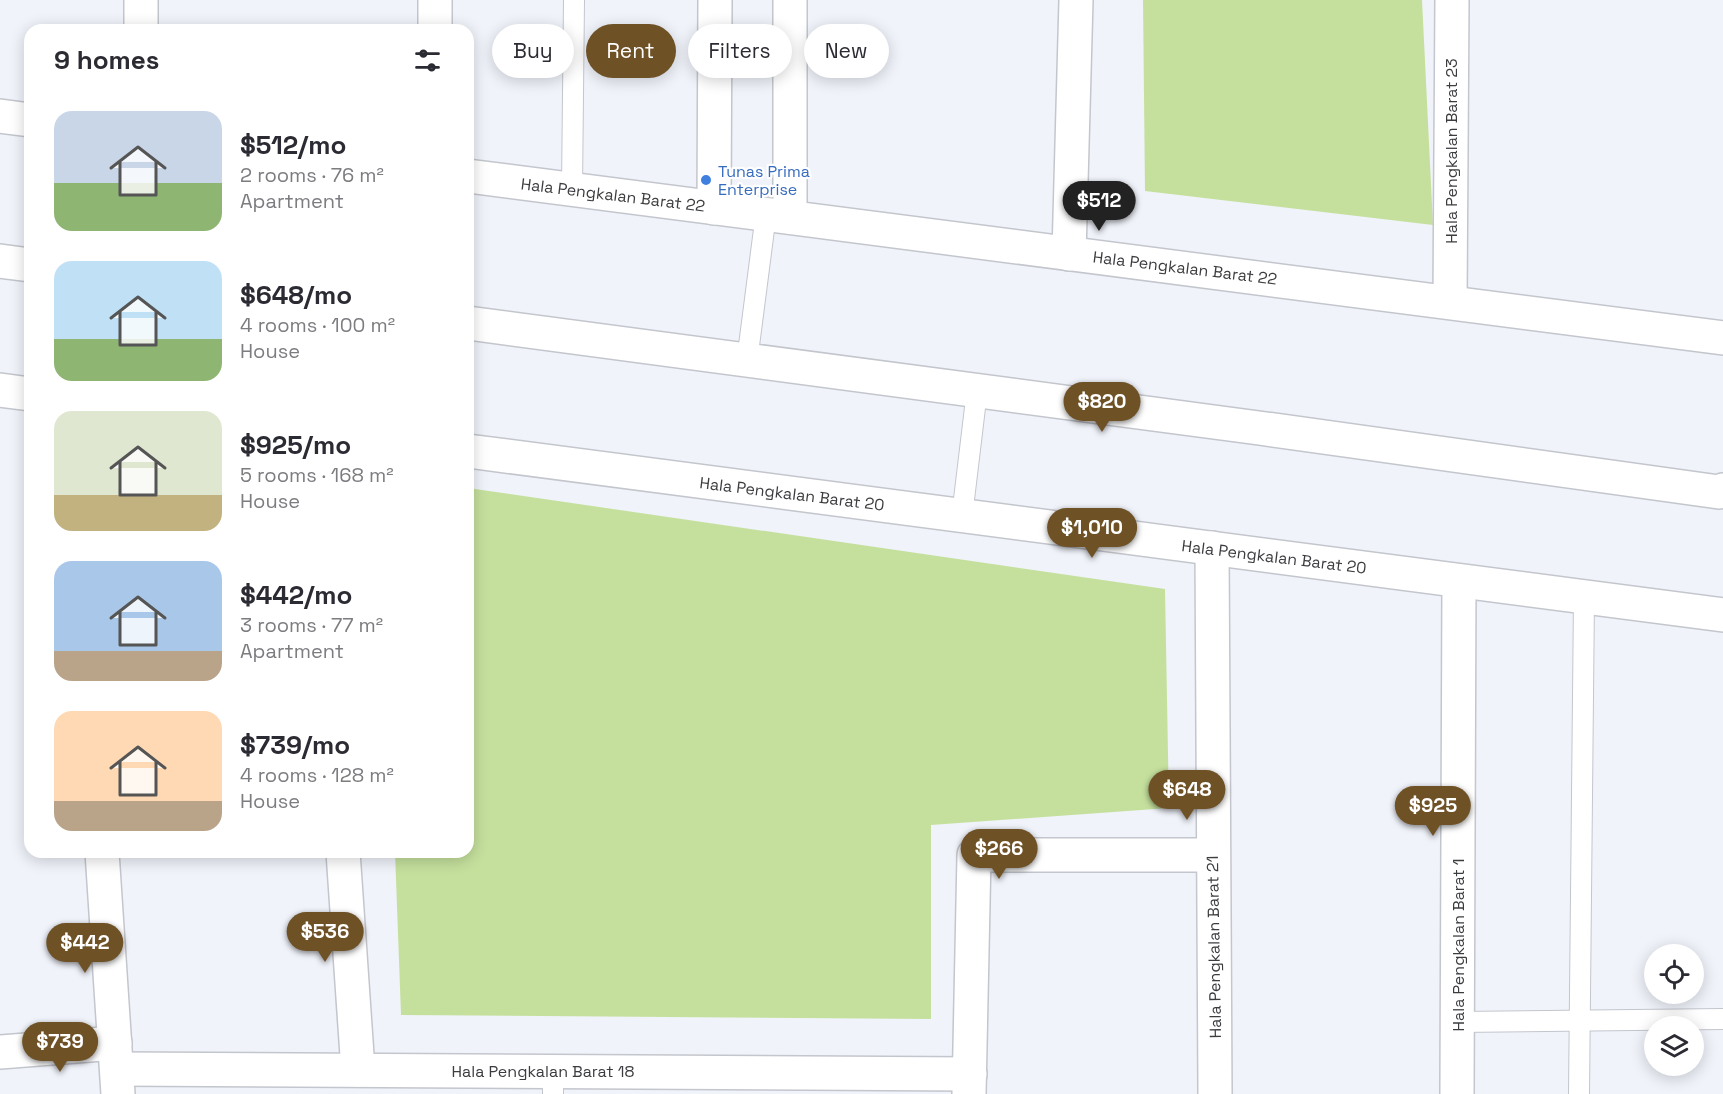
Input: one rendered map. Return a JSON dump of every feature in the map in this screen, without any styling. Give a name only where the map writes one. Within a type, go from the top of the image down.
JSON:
[{"type":"street","points":[[141,0],[141,24]]},
{"type":"street","points":[[435,0],[435,24]]},
{"type":"street","points":[[714,208],[715,0]]},
{"type":"street","points":[[778,216],[790,0]]},
{"type":"street","points":[[1070,254],[1076,0]]},
{"type":"street","name":"Hala Pengkalan Barat 23","points":[[1450,303],[1452,0]]},
{"type":"street","points":[[0,116],[24,119]]},
{"type":"street","name":"Hala Pengkalan Barat 22","points":[[474,177],[1723,338]]},
{"type":"street","points":[[0,261],[24,264]]},
{"type":"street","points":[[474,324],[1719,492],[1723,490]]},
{"type":"street","points":[[0,390],[24,393]]},
{"type":"street","name":"Hala Pengkalan Barat 20","points":[[474,453],[1723,615]]},
{"type":"street","name":"Hala Pengkalan Barat 21","points":[[1212,548],[1215,1094]]},
{"type":"street","name":"Hala Pengkalan Barat 1","points":[[1458,1094],[1459,581]]},
{"type":"street","points":[[970,1084],[974,855],[1213,855]]},
{"type":"street","points":[[102,858],[116,1069]]},
{"type":"street","points":[[344,858],[358,1070]]},
{"type":"street","name":"Hala Pengkalan Barat 18","points":[[0,1052],[116,1069],[358,1070],[553,1083],[970,1084]]},
{"type":"lane","points":[[572,189],[574,0]]},
{"type":"lane","points":[[747,361],[778,216]]},
{"type":"lane","points":[[963,516],[977,391]]},
{"type":"lane","points":[[1579,1094],[1584,597]]},
{"type":"lane","points":[[1458,1022],[1723,1019]]},
{"type":"green space","points":[[1143,0],[1422,0],[1433,225],[1145,191]]},
{"type":"green space","points":[[474,489],[1165,589],[1169,808],[931,825],[931,1019],[401,1015],[395,858],[474,858]]},
{"type":"place","name":"Tunas Prima Enterprise","points":[[706,180]]}]
